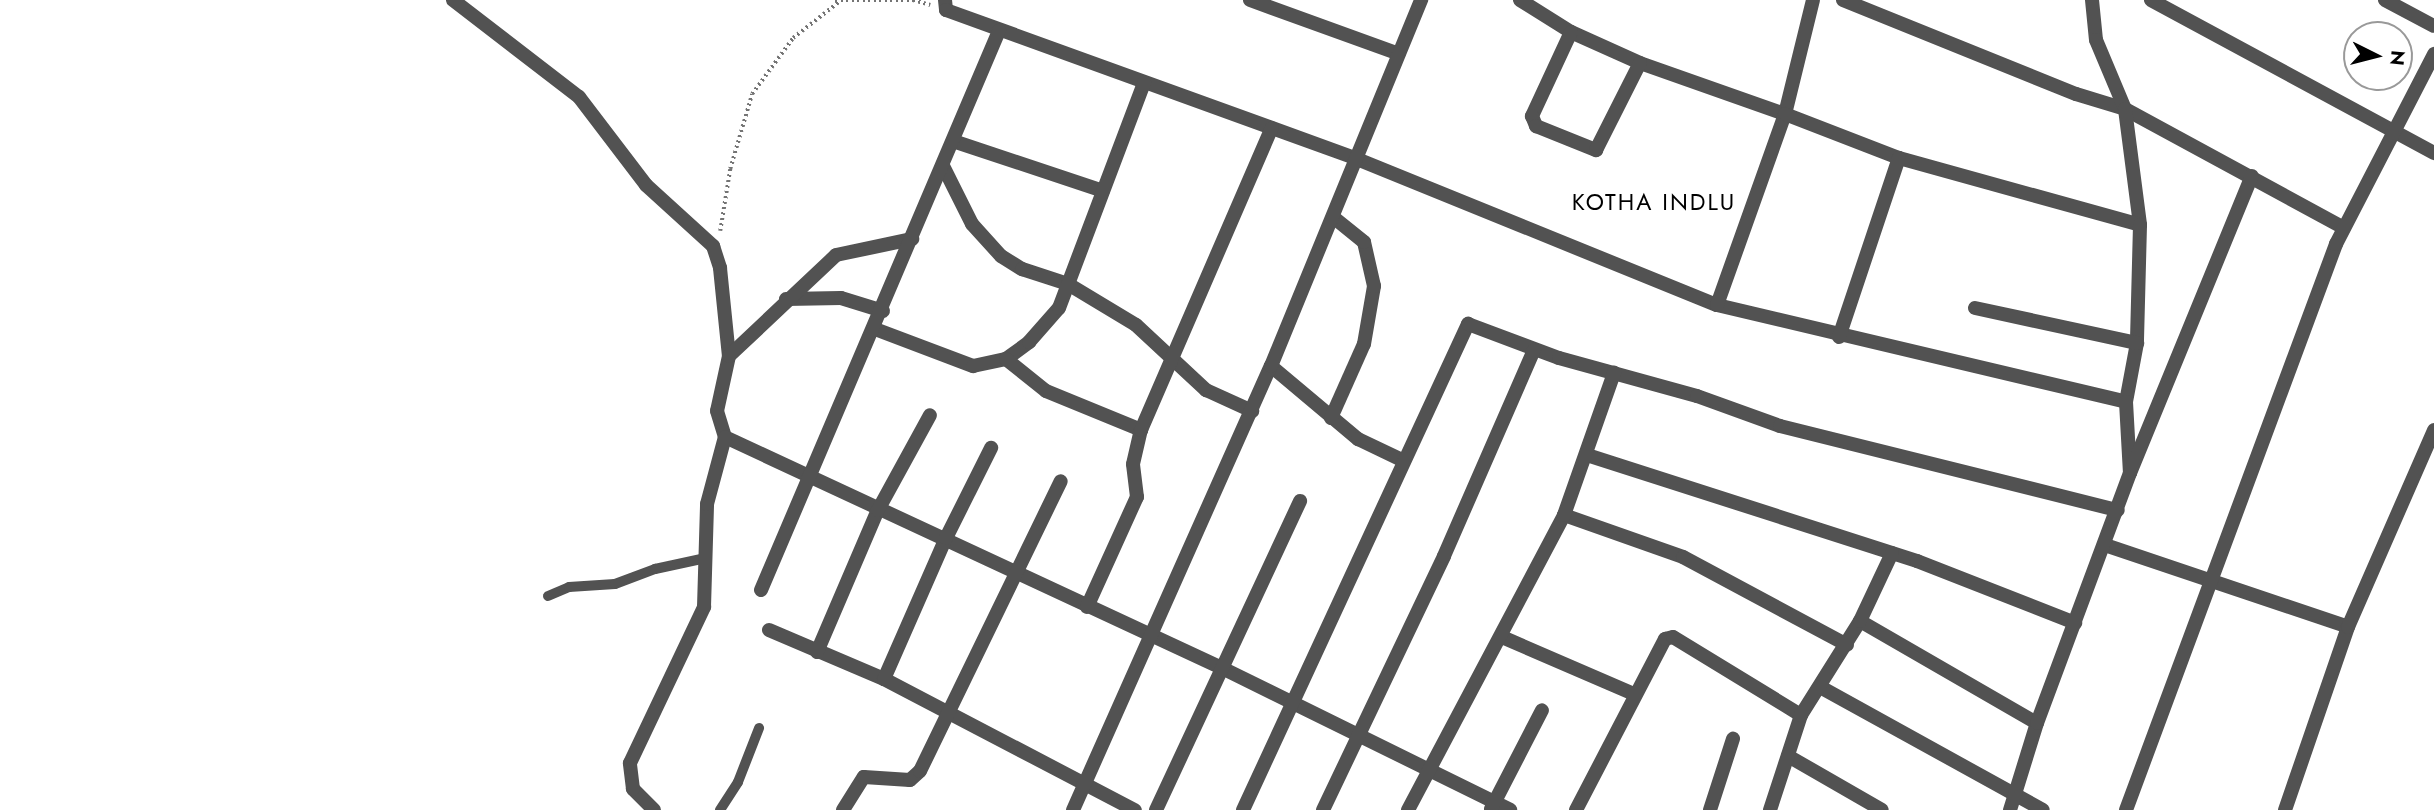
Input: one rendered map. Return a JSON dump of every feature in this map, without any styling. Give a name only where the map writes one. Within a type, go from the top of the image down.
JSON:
[{"type":"street","points":[[453,0],[579,97],[646,185],[717,254],[729,356],[717,411],[725,437],[707,504],[706,558],[699,622],[631,762],[633,789],[654,810]]},
{"type":"street","points":[[1250,0],[1399,54]]},
{"type":"street","points":[[1073,810],[1154,636],[1271,366],[1421,0]]},
{"type":"street","points":[[1520,0],[1571,32],[1640,63],[1899,158],[2140,225]]},
{"type":"street","points":[[1717,305],[1785,114],[1813,0]]},
{"type":"street","points":[[2092,0],[2096,40],[2125,109],[2140,225],[2137,343],[2126,402],[2130,473]]},
{"type":"street","points":[[2151,0],[2434,153]]},
{"type":"street","points":[[2385,0],[2434,26]]},
{"type":"street","points":[[1852,2],[2076,94],[2125,109],[2344,228]]},
{"type":"street","points":[[945,5],[999,31],[1357,159],[1717,305],[1839,337],[2126,402]]},
{"type":"street","points":[[761,590],[883,311],[999,31]]},
{"type":"street","points":[[1571,32],[1532,116],[1536,126],[1592,150],[1600,148],[1640,63]]},
{"type":"street","points":[[2126,810],[2208,583],[2344,228],[2434,54]]},
{"type":"street","points":[[874,329],[973,366],[1006,359],[1046,325],[1059,309],[1144,83]]},
{"type":"street","points":[[1087,607],[1137,496],[1133,464],[1141,430],[1175,357],[1272,128]]},
{"type":"street","points":[[953,141],[1103,191]]},
{"type":"street","points":[[1839,337],[1899,158]]},
{"type":"street","points":[[943,166],[972,223],[1001,256],[1021,269],[1068,284],[1136,325],[1175,357],[1206,390],[1251,411]]},
{"type":"street","points":[[2010,810],[2037,723],[2130,473],[2252,176]]},
{"type":"street","points":[[1331,418],[1364,344],[1374,286],[1364,242],[1333,217]]},
{"type":"street","points":[[729,356],[786,299],[835,256],[912,239]]},
{"type":"street","points":[[786,299],[841,298],[883,311]]},
{"type":"street","points":[[1975,308],[2137,343]]},
{"type":"street","points":[[1242,810],[1463,327],[1474,323],[1535,350],[1780,426],[2118,510]]},
{"type":"street","points":[[1323,810],[1444,556],[1535,350]]},
{"type":"street","points":[[1006,359],[1046,391],[1141,430]]},
{"type":"street","points":[[1271,366],[1358,439],[1402,460]]},
{"type":"street","points":[[1408,810],[1502,638],[1564,515],[1614,373]]},
{"type":"street","points":[[817,652],[878,510],[930,415]]},
{"type":"street","points":[[2285,810],[2348,627],[2434,430]]},
{"type":"street","points":[[725,437],[878,510],[946,538],[1014,574],[1224,669],[1360,734],[1493,806],[1510,810]]},
{"type":"street","points":[[884,679],[946,538],[991,448]]},
{"type":"street","points":[[1587,455],[1703,488],[1892,553],[2075,623]]},
{"type":"street","points":[[843,810],[864,777],[914,778],[949,717],[1014,574],[1061,481]]},
{"type":"street","points":[[1156,810],[1300,501]]},
{"type":"street","points":[[1564,515],[1683,557],[1847,645]]},
{"type":"street","points":[[2105,545],[2208,583],[2348,627]]},
{"type":"street","points":[[1770,810],[1801,715],[1822,688],[1847,645],[1892,553]]},
{"type":"street","points":[[1860,621],[2037,723]]},
{"type":"street","points":[[769,629],[884,679],[949,717],[1135,810]]},
{"type":"street","points":[[1576,810],[1657,648],[1673,637],[1801,715]]},
{"type":"street","points":[[1502,638],[1634,694]]},
{"type":"street","points":[[1822,688],[2043,810]]},
{"type":"street","points":[[1493,806],[1542,709]]},
{"type":"street","points":[[1710,810],[1733,738]]},
{"type":"street","points":[[1788,756],[1882,810]]},
{"type":"lane","points":[[548,596],[569,587],[615,584],[706,558]]},
{"type":"lane","points":[[720,810],[738,782],[759,728]]},
{"type":"path","points":[[717,254],[730,169],[752,94],[793,38],[838,0],[913,0],[945,5]]},
{"type":"district","name":"KOTHA INDLU","points":[[1654,202]]}]
